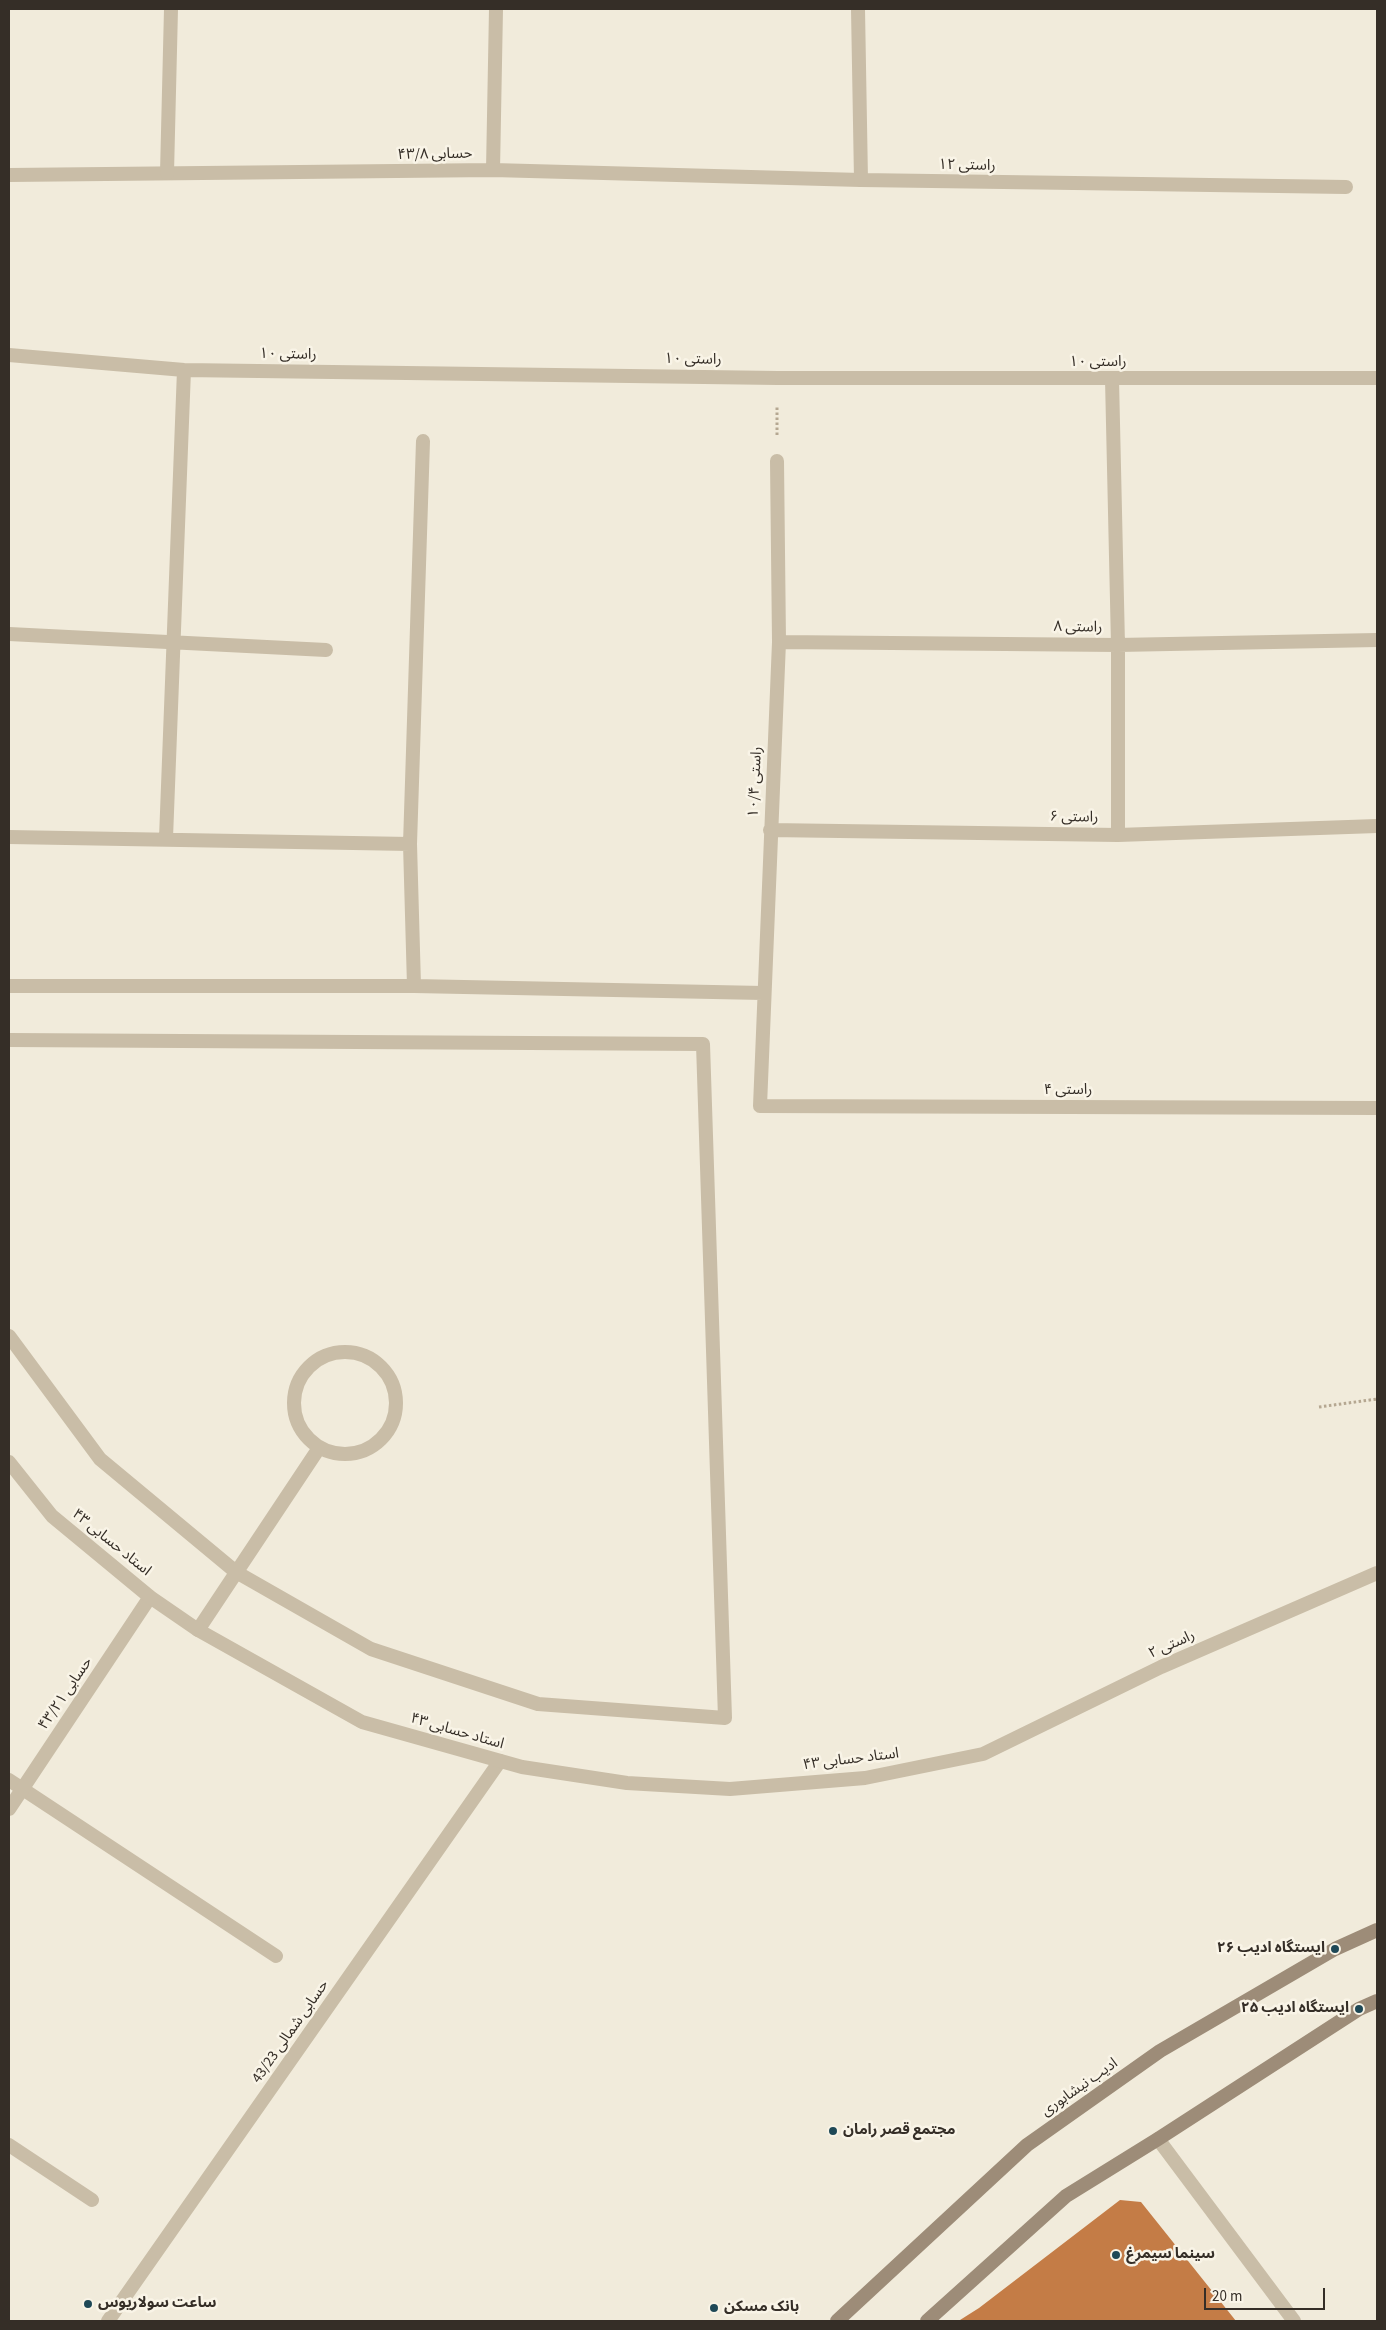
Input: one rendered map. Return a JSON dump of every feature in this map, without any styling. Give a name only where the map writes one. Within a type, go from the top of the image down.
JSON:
[{"type":"main road","name":"ادیب نیشابوری","points":[[837,2321],[1035,2140],[1160,2051],[1335,1949],[1377,1930]]},
{"type":"main road","points":[[927,2321],[1066,2196],[1359,2009],[1377,2001]]},
{"type":"street","points":[[167,173],[171,9]]},
{"type":"street","points":[[493,170],[496,9]]},
{"type":"street","points":[[858,9],[860,180]]},
{"type":"street","name":"حسابی ۴۳/۸","points":[[9,175],[493,170],[860,180]]},
{"type":"street","name":"راستی ۱۲","points":[[860,180],[1346,187]]},
{"type":"street","name":"راستی ۱۰","points":[[9,355],[184,370],[778,378],[1377,378]]},
{"type":"street","points":[[166,838],[184,370]]},
{"type":"street","points":[[1112,379],[1118,645],[1118,835]]},
{"type":"street","points":[[414,986],[410,844],[423,441]]},
{"type":"street","name":"راستی ۱۰/۴","points":[[760,1106],[763,993],[779,642],[777,461]]},
{"type":"street","points":[[9,634],[326,650]]},
{"type":"street","name":"راستی ۸","points":[[779,642],[1118,645],[1377,640]]},
{"type":"street","name":"راستی ۶","points":[[770,830],[1118,835],[1377,826]]},
{"type":"street","points":[[9,837],[166,838],[410,844]]},
{"type":"street","points":[[9,986],[414,986],[763,993]]},
{"type":"street","points":[[9,1040],[703,1044],[725,1718],[538,1704],[371,1649],[236,1572],[100,1459],[9,1336]]},
{"type":"street","name":"راستی ۴","points":[[760,1106],[1377,1108]]},
{"type":"street","points":[[336,1351],[354,1352],[371,1358],[385,1370],[394,1386],[397,1403],[394,1421],[385,1436],[371,1448],[354,1454],[336,1454],[319,1448],[305,1436],[296,1420],[293,1402],[296,1385],[305,1369],[319,1358],[336,1351]]},
{"type":"street","points":[[198,1630],[319,1448]]},
{"type":"street","name":"استاد حسابی ۴۳","points":[[9,1462],[52,1516],[150,1597],[198,1630],[362,1722],[522,1767],[627,1783],[730,1789],[865,1778],[983,1754]]},
{"type":"street","name":"راستی ۲","points":[[983,1754],[1162,1667],[1377,1573]]},
{"type":"street","name":"حسابی ۴۳/۲۱","points":[[9,1810],[150,1597]]},
{"type":"street","name":"حسابی شمالی 43/23","points":[[108,2321],[500,1762]]},
{"type":"street","points":[[9,1780],[276,1956]]},
{"type":"street","points":[[1158,2139],[1294,2321]]},
{"type":"street","points":[[9,2145],[92,2200]]},
{"type":"path","points":[[777,461],[778,378]]},
{"type":"path","points":[[1319,1407],[1377,1399]]},
{"type":"building","name":"سینما سیمرغ","points":[[1120,2200],[1141,2202],[1236,2321],[960,2320],[979,2308]]},
{"type":"place","name":"ایستگاه ادیب ۲۶","points":[[1335,1949]]},
{"type":"place","name":"ایستگاه ادیب ۲۵","points":[[1359,2009]]},
{"type":"place","name":"مجتمع قصر رامان","points":[[833,2131]]},
{"type":"place","name":"سینما سیمرغ","points":[[1116,2255]]},
{"type":"place","name":"ساعت سولاریوس","points":[[88,2304]]},
{"type":"place","name":"بانک مسکن","points":[[714,2308]]}]
